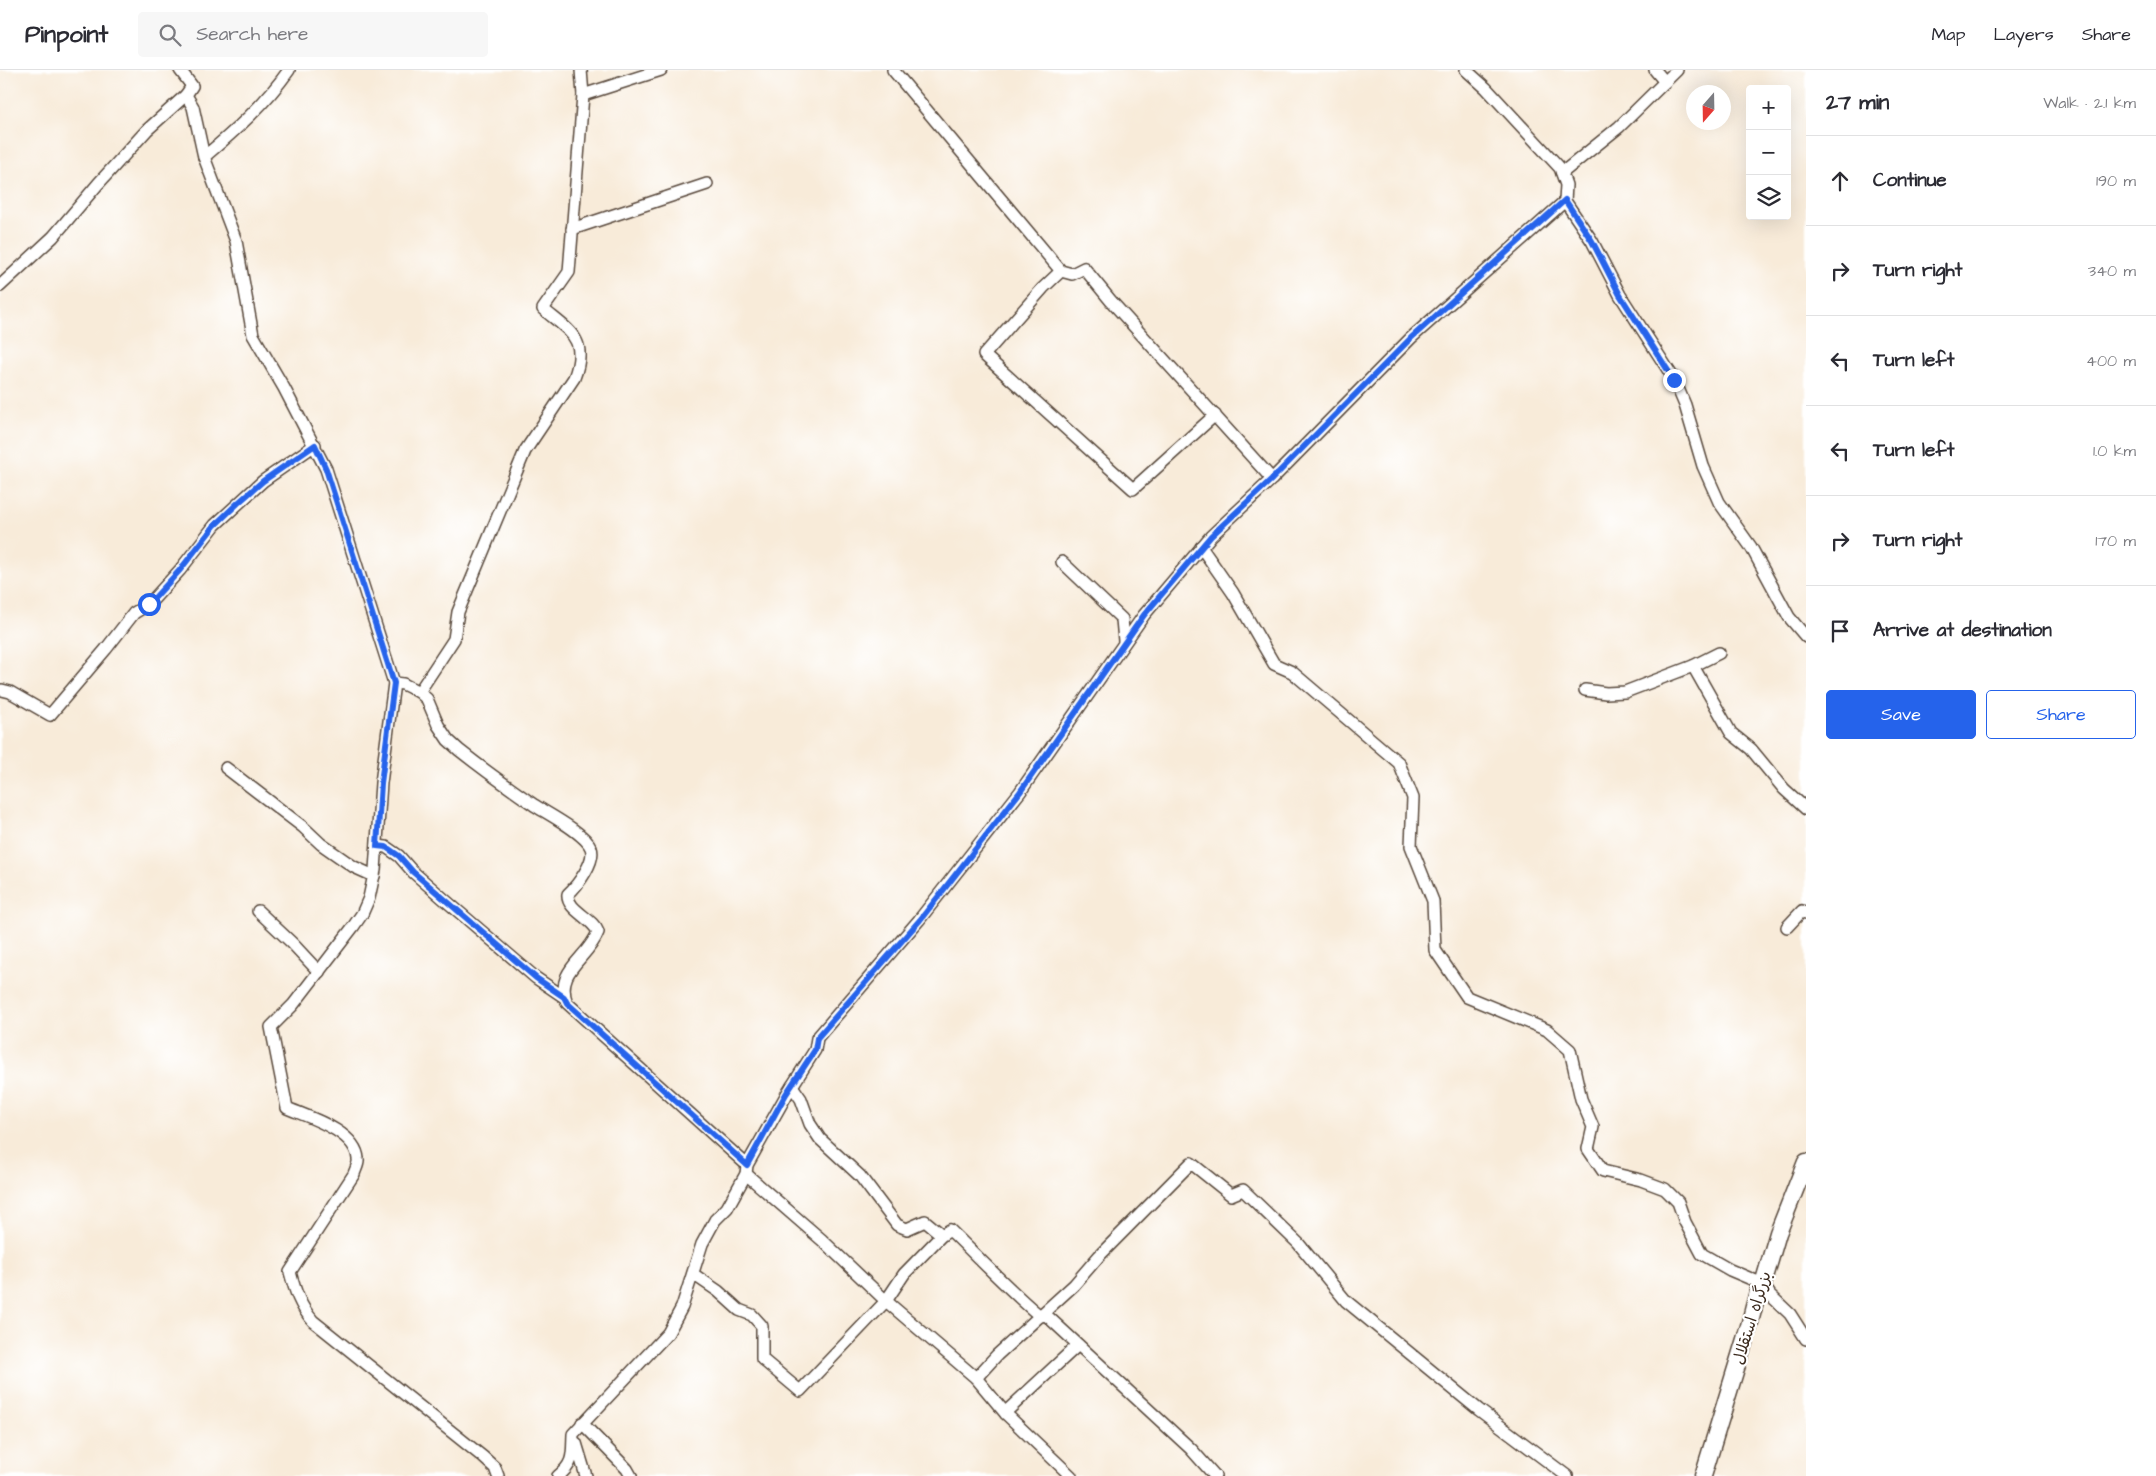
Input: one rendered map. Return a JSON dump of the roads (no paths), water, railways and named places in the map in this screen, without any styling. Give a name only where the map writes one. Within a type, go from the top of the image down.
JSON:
[{"type":"highway","name":"بزرگراه استقلال","points":[[1703,1476],[1758,1291],[1763,1284],[1778,1233],[1806,1162]]},
{"type":"street","points":[[0,286],[53,237],[147,130],[186,95],[192,86],[180,70]]},
{"type":"street","points":[[204,157],[241,126],[275,90],[289,70]]},
{"type":"street","points":[[419,692],[454,638],[458,612],[525,451],[574,378],[579,364],[580,349],[575,338],[543,309],[569,272],[583,95],[581,70]]},
{"type":"street","points":[[583,95],[661,70]]},
{"type":"street","points":[[893,70],[1061,271],[1072,274],[1084,268],[1272,479]]},
{"type":"street","points":[[1466,70],[1486,88],[1560,168],[1566,185],[1565,200],[1592,241],[1620,295],[1674,380],[1685,405],[1703,466],[1719,502],[1751,547],[1789,617],[1806,637]]},
{"type":"street","points":[[1656,70],[1665,82]]},
{"type":"street","points":[[1562,173],[1619,127],[1677,70]]},
{"type":"street","points":[[186,95],[193,106],[204,157],[236,241],[253,335],[315,445],[326,469],[394,683],[381,783],[374,876],[369,898],[362,914],[319,972],[271,1027],[286,1108],[327,1125],[348,1138],[355,1146],[359,1160],[354,1174],[290,1272],[295,1291],[304,1310],[313,1320],[484,1457],[495,1468],[498,1476]]},
{"type":"street","points":[[572,229],[707,184]]},
{"type":"street","points":[[558,1476],[567,1469],[572,1460],[573,1434],[668,1333],[682,1307],[702,1244],[715,1220],[728,1208],[792,1086],[815,1050],[817,1038],[920,920],[1020,792],[1144,615],[1202,547],[1411,338],[1565,200]]},
{"type":"street","points":[[1061,271],[1043,288],[984,355],[1133,489],[1215,415]]},
{"type":"street","points":[[2,690],[10,692],[50,715],[134,614],[149,604],[180,570],[215,525],[263,481],[315,445]]},
{"type":"street","points":[[1202,547],[1233,593],[1274,664],[1292,672],[1399,763],[1413,798],[1411,846],[1432,901],[1435,950],[1467,997],[1547,1030],[1570,1050],[1581,1099],[1593,1126],[1588,1149],[1603,1171],[1641,1180],[1665,1189],[1678,1202],[1685,1222],[1702,1254],[1730,1270],[1763,1284],[1770,1295],[1790,1314],[1806,1339]]},
{"type":"street","points":[[1062,562],[1122,619],[1124,641]]},
{"type":"street","points":[[1585,690],[1606,693],[1625,692],[1693,666],[1719,653]]},
{"type":"street","points":[[1693,666],[1731,733],[1751,749],[1784,789],[1806,809]]},
{"type":"street","points":[[394,683],[403,684],[427,698],[438,725],[448,740],[459,750],[582,837],[592,849],[592,862],[568,894],[568,899],[571,905],[594,924],[598,932],[593,943],[565,977],[564,997]]},
{"type":"street","points":[[226,768],[303,827],[321,844],[354,867],[374,876]]},
{"type":"street","points":[[377,846],[386,847],[399,856],[413,872],[536,978],[564,997],[567,1003],[886,1301],[976,1378],[1006,1414],[1071,1476]]},
{"type":"street","points":[[258,911],[292,942],[319,972]]},
{"type":"street","points":[[1787,927],[1802,911],[1806,913]]},
{"type":"street","points":[[792,1086],[801,1098],[810,1124],[820,1139],[860,1176],[897,1225],[907,1229],[925,1221],[930,1223],[942,1235]]},
{"type":"street","points":[[976,1378],[997,1355],[1074,1285],[1099,1256],[1191,1163],[1231,1195],[1244,1190],[1298,1243],[1346,1301],[1486,1416],[1567,1476]]},
{"type":"street","points":[[693,1274],[718,1291],[739,1310],[752,1315],[762,1326],[762,1359],[800,1390],[886,1301],[904,1274],[942,1235],[950,1230],[984,1262],[1010,1291],[1040,1316],[1046,1315],[1191,1449],[1215,1476]]},
{"type":"street","points":[[1006,1414],[1009,1409],[1078,1346]]},
{"type":"street","points":[[582,1423],[627,1468],[631,1476]]},
{"type":"street","points":[[573,1434],[586,1476]]}]
